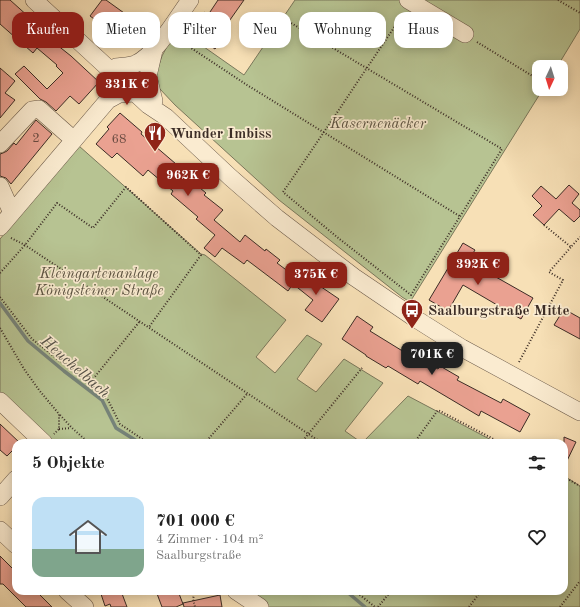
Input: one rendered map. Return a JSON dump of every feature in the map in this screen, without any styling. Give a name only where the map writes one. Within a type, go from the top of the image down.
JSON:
[{"type":"street","points":[[34,0],[112,69],[154,101],[166,117]]},
{"type":"street","points":[[48,0],[117,64],[112,69],[108,100]]},
{"type":"street","points":[[112,69],[134,64],[154,50],[190,0]]},
{"type":"street","points":[[410,1],[464,34]]},
{"type":"street","points":[[154,50],[148,76],[154,101]]},
{"type":"street","points":[[112,69],[148,105],[166,117],[254,198],[354,277],[462,348],[580,412]]},
{"type":"street","points":[[4,222],[108,100],[119,94],[135,93]]},
{"type":"street","points":[[0,144],[32,110],[39,110],[74,140]]},
{"type":"street","points":[[0,186],[4,222]]},
{"type":"street","points":[[0,401],[46,439]]},
{"type":"street","points":[[0,497],[12,484]]},
{"type":"street","points":[[0,530],[12,541]]},
{"type":"street","points":[[72,595],[85,607]]},
{"type":"street","points":[[242,595],[260,607]]},
{"type":"path","points":[[558,0],[580,13]]},
{"type":"path","points":[[291,23],[367,68],[502,149],[411,295],[337,237],[283,192],[324,133],[367,68],[410,1]]},
{"type":"path","points":[[464,34],[532,76]]},
{"type":"path","points":[[191,48],[247,85],[461,217]]},
{"type":"path","points":[[0,273],[25,244],[56,203],[93,228],[126,187],[201,255],[149,327]]},
{"type":"path","points":[[4,222],[4,234],[25,244],[316,439]]},
{"type":"path","points":[[544,225],[571,247]]},
{"type":"path","points":[[519,363],[563,280],[549,272],[580,236]]},
{"type":"path","points":[[0,297],[32,339],[108,400],[120,424],[142,439]]},
{"type":"path","points":[[89,384],[140,321]]},
{"type":"path","points":[[0,328],[24,369],[39,390],[59,414],[84,439]]},
{"type":"path","points":[[304,439],[362,368]]},
{"type":"path","points":[[208,439],[247,393]]},
{"type":"path","points":[[417,439],[438,410],[493,439]]},
{"type":"path","points":[[50,439],[59,429],[59,414]]},
{"type":"path","points":[[59,429],[72,428]]},
{"type":"path","points":[[568,479],[580,486]]},
{"type":"path","points":[[560,607],[580,581]]},
{"type":"path","points":[[194,595],[193,599],[195,607]]},
{"type":"path","points":[[360,595],[375,607]]},
{"type":"path","points":[[378,607],[387,595]]},
{"type":"path","points":[[469,607],[478,595]]},
{"type":"green space","name":"Kasernenäcker","points":[[295,0],[580,0],[580,29],[561,60],[532,60],[532,96],[539,96],[410,302],[279,200],[175,105],[159,88],[155,77],[162,56],[168,45],[168,48],[206,48],[244,75],[262,48],[291,48],[291,12],[287,12]]},
{"type":"green space","name":"Kleingartenanlage Königsteiner Straße","points":[[79,146],[201,254],[205,255],[286,320],[256,357],[275,373],[307,335],[322,344],[297,379],[316,392],[344,359],[383,383],[345,431],[356,439],[40,439],[0,401],[0,239]]},
{"type":"green space","points":[[408,396],[489,439],[366,439]]},
{"type":"green space","points":[[568,478],[580,486],[580,607],[261,607],[242,595],[568,595]]},
{"type":"building","points":[[0,0],[10,0],[23,12],[12,12],[12,35],[0,24]]},
{"type":"building","points":[[102,0],[106,0],[123,12],[93,12]]},
{"type":"building","points":[[218,0],[244,0],[231,18],[231,12],[210,12]]},
{"type":"building","points":[[27,48],[37,48],[33,53]]},
{"type":"building","points":[[37,48],[61,48],[99,82],[79,104],[70,96],[56,111],[40,99],[15,74],[24,66],[47,89],[63,73],[56,66],[57,65]]},
{"type":"building","points":[[0,68],[15,81],[5,93],[15,100],[0,118]]},
{"type":"building","points":[[120,113],[142,132],[141,134],[176,164],[174,166],[206,193],[204,195],[223,210],[214,220],[240,242],[245,235],[265,251],[266,249],[280,260],[277,263],[297,278],[288,291],[247,260],[244,264],[222,248],[215,257],[204,248],[215,235],[196,219],[198,217],[171,194],[173,191],[148,170],[143,176],[117,153],[112,158],[96,144],[109,129],[107,127]]},
{"type":"building","points":[[36,120],[52,134],[11,184],[6,178],[0,176],[0,154],[7,151],[14,143],[16,145]]},
{"type":"building","points":[[569,185],[579,194],[572,203],[580,210],[580,216],[574,222],[559,209],[544,225],[533,215],[542,206],[532,196],[541,186],[556,199]]},
{"type":"building","points":[[463,243],[475,250],[470,258],[475,260],[473,264],[533,298],[521,319],[463,285],[448,311],[429,300]]},
{"type":"building","points":[[305,268],[315,275],[311,280],[339,299],[322,322],[305,310],[313,300],[293,284]]},
{"type":"building","points":[[564,309],[580,318],[580,339],[554,325]]},
{"type":"building","points":[[357,316],[373,327],[370,331],[409,355],[410,353],[438,369],[440,366],[459,377],[457,380],[501,403],[503,399],[530,414],[520,432],[481,411],[479,416],[420,381],[418,384],[388,366],[386,368],[342,339]]},
{"type":"building","points":[[0,424],[16,439],[12,439],[12,451],[7,456],[0,450]]},
{"type":"building","points":[[564,437],[576,442],[568,459],[568,439],[564,439]]},
{"type":"building","points":[[0,556],[12,568],[12,593],[3,584],[0,584]]},
{"type":"building","points":[[14,595],[40,595],[52,607],[26,607]]},
{"type":"building","points":[[101,595],[122,595],[127,607],[111,607],[110,604],[105,606]]},
{"type":"building","points":[[158,595],[180,595],[183,604],[176,607],[162,607]]},
{"type":"building","points":[[220,595],[222,607],[184,607],[183,603]]},
{"type":"waterway","name":"Heuchelbach","points":[[0,303],[28,341],[102,400],[116,428],[134,439]]},
{"type":"waterway","name":"Heuchelbach","points":[[351,595],[365,607]]},
{"type":"place","name":"Wunder Imbiss","points":[[155,152]]},
{"type":"place","name":"Saalburgstraße Mitte","points":[[412,330]]}]
